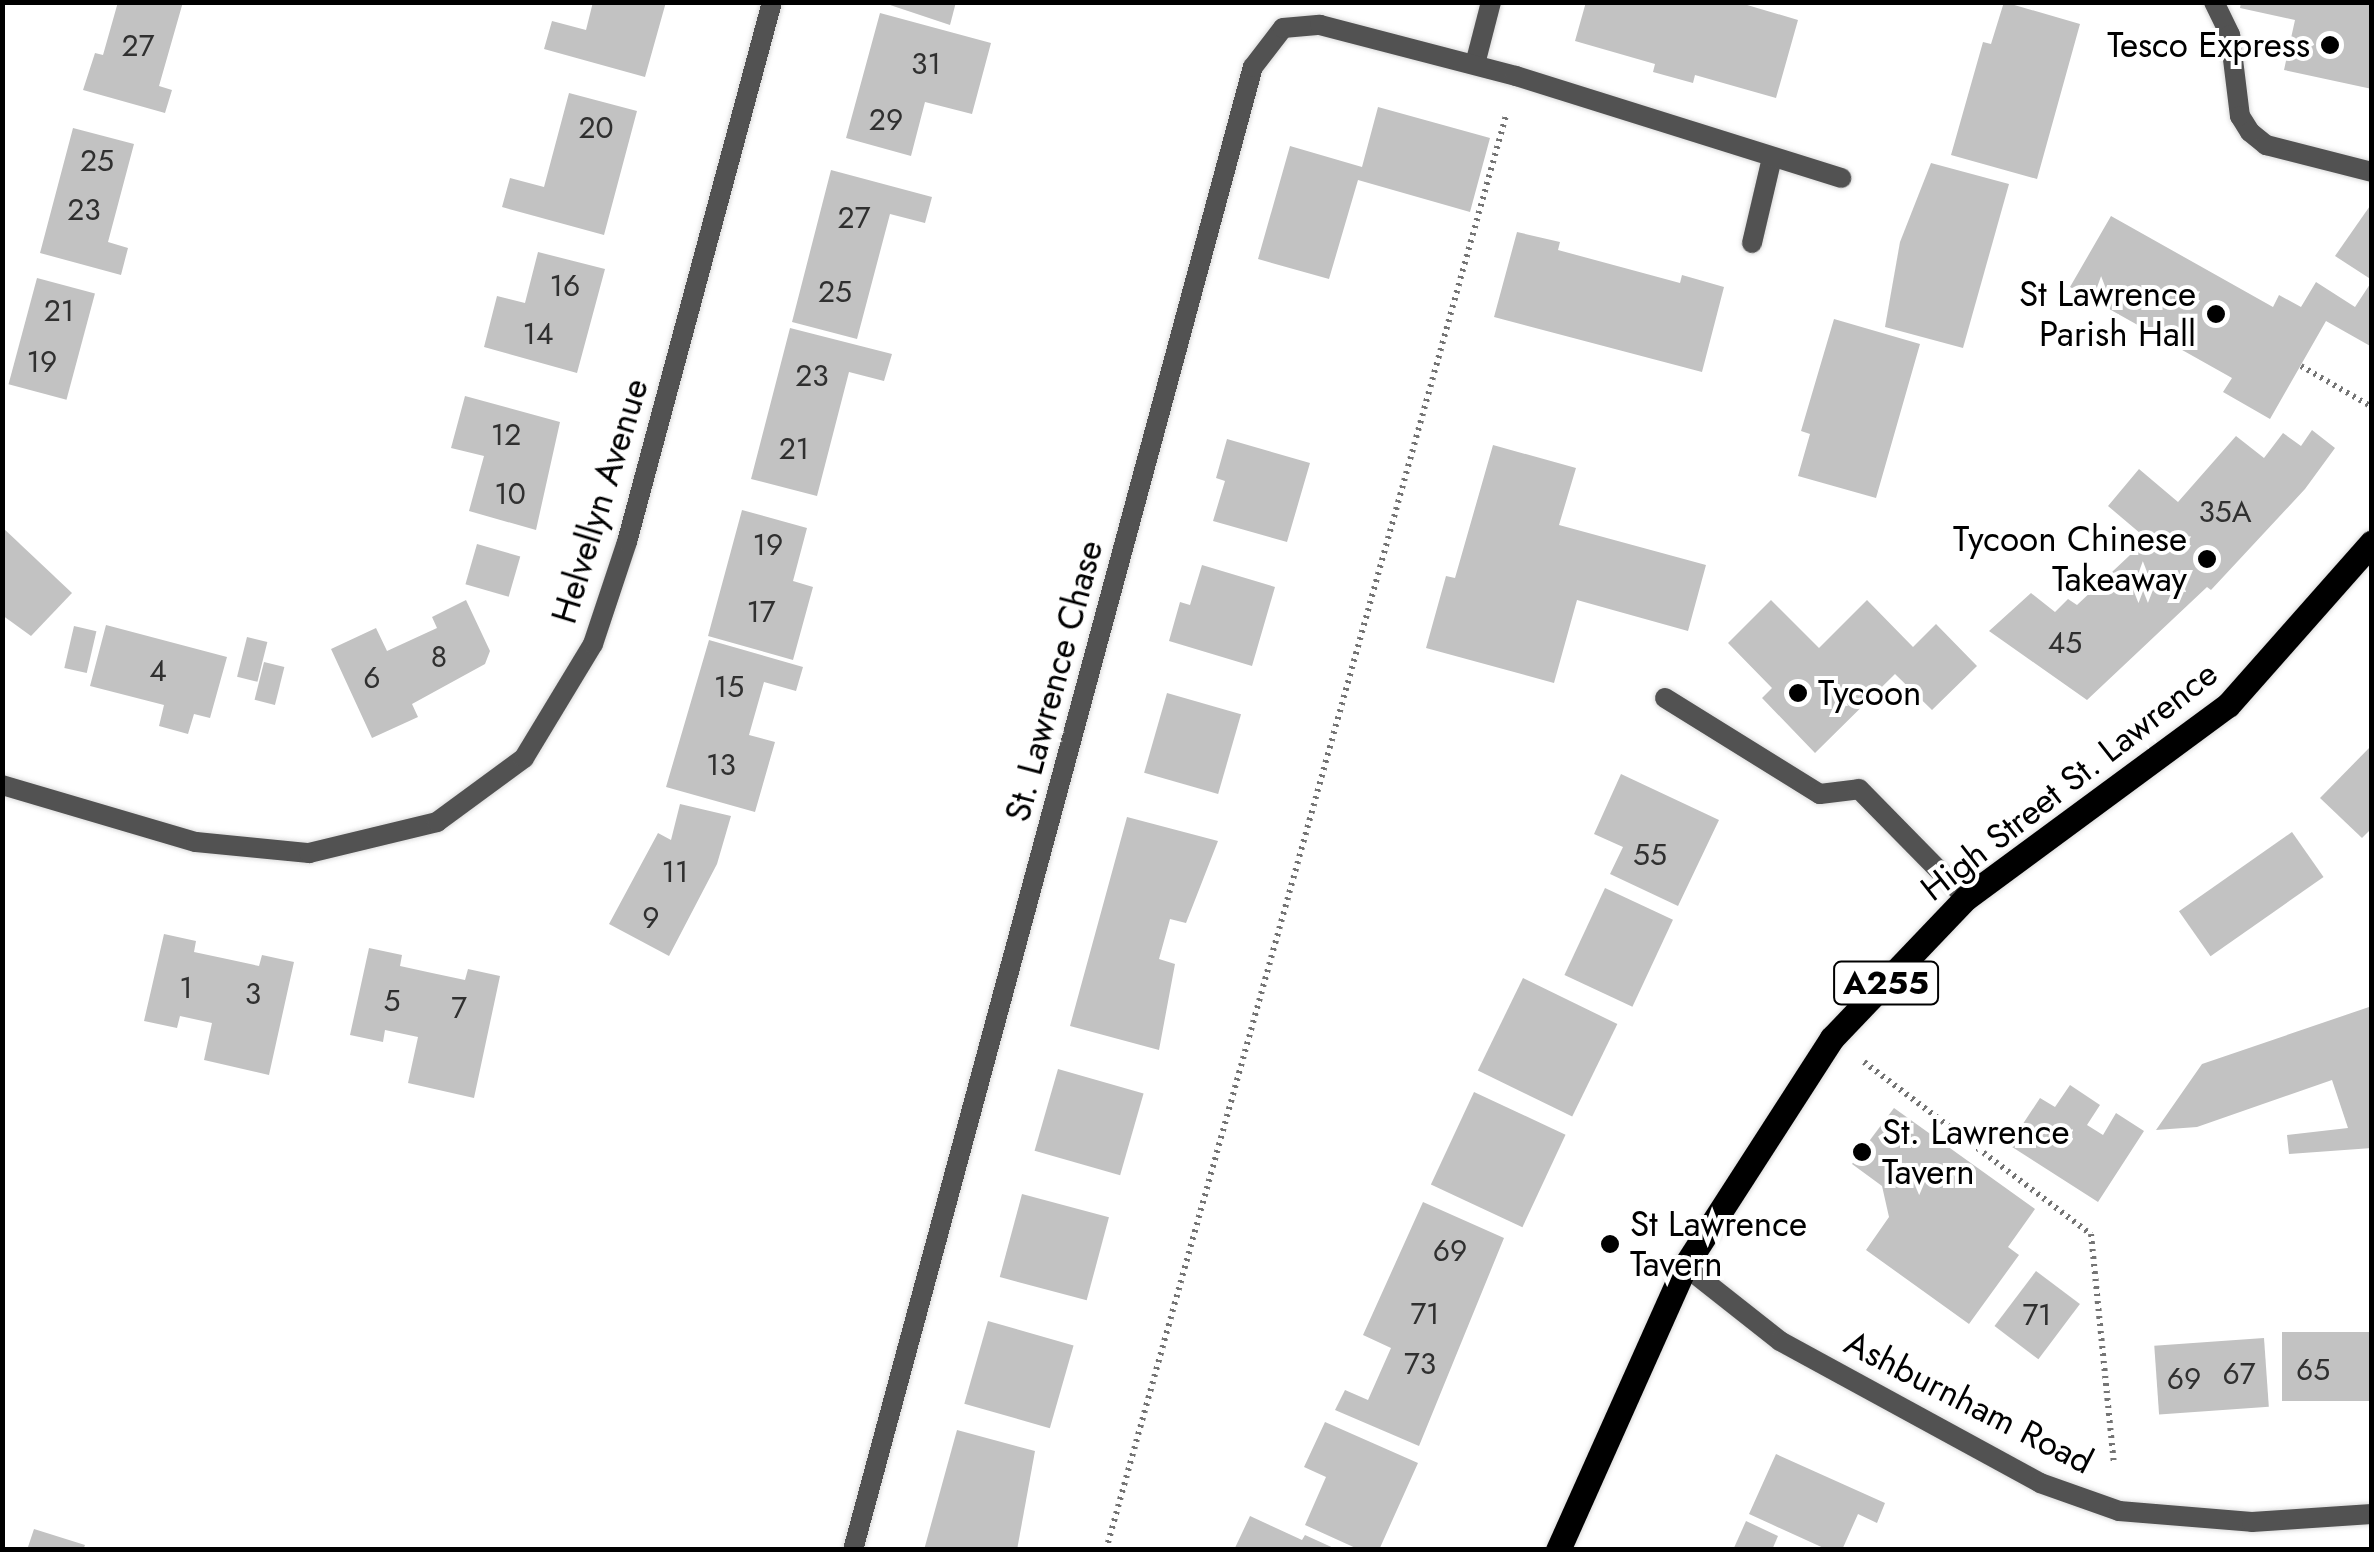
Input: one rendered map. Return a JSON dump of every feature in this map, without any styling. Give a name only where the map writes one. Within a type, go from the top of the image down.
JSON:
[{"type":"main road","name":"High Street St. Lawrence","points":[[1558,1550],[1685,1266],[1832,1038],[1966,898],[2228,706],[2372,542]]},
{"type":"street","name":"Helvellyn Avenue","points":[[2,785],[196,842],[309,854],[438,822],[524,758],[593,644],[627,542],[772,2]]},
{"type":"street","points":[[1475,64],[1491,2]]},
{"type":"street","points":[[2214,2],[2230,35],[2240,116],[2250,132],[2266,145],[2372,172]]},
{"type":"street","name":"St. Lawrence Chase","points":[[854,1550],[1253,67],[1283,28],[1320,25],[1516,76],[1841,178]]},
{"type":"street","points":[[1752,244],[1772,158]]},
{"type":"street","points":[[1665,698],[1820,794],[1859,789],[1966,898]]},
{"type":"street","name":"Ashburnham Road","points":[[1685,1266],[1780,1341],[2040,1483],[2119,1511],[2252,1522],[2372,1514]]},
{"type":"path","points":[[1106,1550],[1516,76]]},
{"type":"path","points":[[2300,366],[2372,407]]},
{"type":"path","points":[[1832,1038],[2092,1234],[2119,1511]]},
{"type":"building","points":[[118,2],[183,2],[159,86],[172,90],[165,113],[83,90],[95,53],[103,55]]},
{"type":"building","points":[[593,2],[666,2],[645,77],[544,49],[552,21],[586,30]]},
{"type":"building","points":[[881,2],[956,2],[950,25]]},
{"type":"building","points":[[1586,2],[1737,2],[1798,20],[1776,98],[1695,75],[1693,83],[1653,72],[1655,64],[1575,41]]},
{"type":"building","points":[[2004,2],[2080,24],[2037,179],[1951,155],[1983,42],[1991,44]]},
{"type":"building","name":"Tesco Express","points":[[2241,2],[2372,2],[2372,89],[2284,70],[2295,20],[2240,8]]},
{"type":"building","points":[[880,13],[991,43],[972,114],[925,102],[911,156],[846,138]]},
{"type":"building","points":[[569,93],[637,111],[604,235],[502,207],[510,178],[544,187]]},
{"type":"building","points":[[1378,107],[1490,138],[1470,212],[1358,180],[1329,279],[1258,259],[1290,146],[1362,167]]},
{"type":"building","points":[[73,128],[134,144],[108,242],[128,248],[121,275],[40,253]]},
{"type":"building","points":[[1931,163],[2009,184],[1963,348],[1885,327],[1900,242]]},
{"type":"building","points":[[831,170],[932,197],[925,223],[890,214],[857,339],[792,322]]},
{"type":"building","points":[[2372,203],[2372,280],[2335,256]]},
{"type":"building","name":"St Lawrence Parish Hall","points":[[2111,216],[2273,307],[2279,295],[2301,307],[2316,282],[2355,307],[2372,281],[2372,347],[2326,321],[2270,419],[2223,392],[2232,378],[2070,287]]},
{"type":"building","points":[[1517,232],[1560,242],[1558,250],[1680,283],[1682,275],[1724,287],[1702,372],[1494,317]]},
{"type":"building","points":[[538,252],[605,269],[577,373],[484,347],[497,296],[525,303]]},
{"type":"building","points":[[37,278],[95,294],[66,400],[9,384]]},
{"type":"building","points":[[1834,319],[1920,344],[1876,498],[1798,476],[1810,434],[1801,431]]},
{"type":"building","points":[[790,328],[892,354],[884,381],[849,372],[817,496],[751,479]]},
{"type":"building","points":[[465,396],[560,422],[536,530],[469,511],[484,456],[451,448]]},
{"type":"building","points":[[2312,430],[2335,448],[2305,489],[2211,590],[2207,587],[2087,700],[1989,631],[2031,593],[2055,612],[2068,599],[2077,605],[2147,539],[2108,506],[2139,469],[2178,502],[2236,436],[2264,458],[2283,433],[2301,446]]},
{"type":"building","points":[[1227,439],[1310,463],[1287,542],[1213,521],[1225,481],[1216,478]]},
{"type":"building","points":[[1493,445],[1576,468],[1559,525],[1706,565],[1688,631],[1577,600],[1554,683],[1426,648],[1446,576],[1455,578]]},
{"type":"building","points":[[742,510],[807,528],[793,581],[813,587],[793,660],[708,636]]},
{"type":"building","points":[[2,527],[72,593],[31,636],[2,615]]},
{"type":"building","points":[[477,544],[520,556],[509,597],[465,584]]},
{"type":"building","points":[[1202,565],[1275,587],[1252,666],[1169,641],[1180,602],[1190,605]]},
{"type":"building","points":[[466,600],[490,651],[485,664],[412,704],[418,717],[372,738],[331,649],[376,628],[387,651],[437,628],[432,617]]},
{"type":"building","points":[[1771,600],[1819,648],[1867,600],[1913,647],[1936,624],[1977,666],[1932,710],[1895,674],[1815,753],[1762,698],[1772,688],[1728,643]]},
{"type":"building","points":[[106,625],[227,657],[210,718],[194,714],[188,734],[159,726],[164,705],[90,686]]},
{"type":"building","points":[[74,626],[96,631],[87,673],[64,668]]},
{"type":"building","points":[[247,637],[267,642],[257,682],[237,677]]},
{"type":"building","points":[[709,640],[803,667],[796,691],[764,682],[749,735],[775,742],[755,812],[666,787]]},
{"type":"building","points":[[264,662],[284,667],[275,705],[255,700]]},
{"type":"building","points":[[1167,693],[1241,714],[1218,794],[1144,773]]},
{"type":"building","points":[[2372,745],[2372,828],[2362,838],[2320,798]]},
{"type":"building","points":[[1621,774],[1719,820],[1678,906],[1610,874],[1623,847],[1594,834]]},
{"type":"building","points":[[680,804],[731,816],[717,864],[669,956],[609,924],[658,833],[671,840]]},
{"type":"building","points":[[1127,817],[1218,841],[1186,923],[1170,919],[1159,959],[1175,964],[1159,1050],[1070,1026]]},
{"type":"building","points":[[2292,832],[2324,877],[2211,956],[2179,911]]},
{"type":"building","points":[[1605,888],[1673,920],[1632,1007],[1564,975]]},
{"type":"building","points":[[164,934],[196,941],[194,952],[259,966],[262,955],[294,962],[269,1075],[204,1060],[212,1023],[180,1016],[177,1028],[144,1021]]},
{"type":"building","points":[[369,948],[402,955],[400,966],[432,973],[465,980],[468,969],[500,976],[474,1098],[408,1083],[418,1037],[385,1030],[383,1042],[350,1035]]},
{"type":"building","points":[[1523,978],[1617,1024],[1572,1117],[1478,1071]]},
{"type":"building","points":[[2369,1007],[2372,1148],[2289,1154],[2287,1135],[2348,1128],[2332,1080],[2197,1127],[2156,1130],[2202,1064]]},
{"type":"building","points":[[1058,1069],[1144,1094],[1120,1175],[1035,1151]]},
{"type":"building","points":[[2070,1085],[2100,1105],[2087,1125],[2103,1135],[2116,1113],[2144,1131],[2098,1202],[2009,1145],[2040,1098],[2055,1107]]},
{"type":"building","points":[[1474,1092],[1566,1135],[1522,1227],[1431,1184]]},
{"type":"building","points":[[1894,1108],[2035,1209],[2008,1247],[2019,1255],[1969,1324],[1866,1250],[1889,1217],[1882,1186],[1852,1164]]},
{"type":"building","points":[[1022,1194],[1109,1217],[1087,1300],[1000,1277]]},
{"type":"building","points":[[1423,1202],[1504,1238],[1419,1446],[1335,1410],[1345,1390],[1368,1400],[1391,1348],[1363,1335]]},
{"type":"building","points":[[2036,1271],[2080,1304],[2038,1359],[1994,1326]]},
{"type":"building","points":[[988,1321],[1074,1346],[1050,1428],[964,1404]]},
{"type":"building","points":[[2282,1332],[2372,1332],[2372,1401],[2282,1401]]},
{"type":"building","points":[[2264,1338],[2269,1407],[2159,1415],[2154,1346]]},
{"type":"building","points":[[1325,1422],[1418,1463],[1379,1550],[1360,1550],[1305,1525],[1326,1477],[1304,1467]]},
{"type":"building","points":[[957,1430],[1035,1451],[1017,1550],[924,1550]]},
{"type":"building","points":[[1776,1454],[1885,1503],[1877,1523],[1858,1514],[1842,1550],[1828,1550],[1749,1514]]},
{"type":"building","points":[[1250,1516],[1302,1540],[1305,1535],[1338,1550],[1234,1550]]},
{"type":"building","points":[[1746,1521],[1778,1536],[1772,1550],[1733,1550]]},
{"type":"building","points":[[34,1529],[85,1545],[83,1550],[27,1550]]},
{"type":"place","name":"Tesco Express","points":[[2330,45]]},
{"type":"place","name":"St Lawrence Parish Hall","points":[[2216,314]]},
{"type":"place","name":"Tycoon Chinese Takeaway","points":[[2207,559]]},
{"type":"place","name":"Tycoon","points":[[1798,693]]},
{"type":"place","name":"St. Lawrence Tavern","points":[[1862,1152]]},
{"type":"place","name":"St Lawrence Tavern","points":[[1610,1244]]}]
